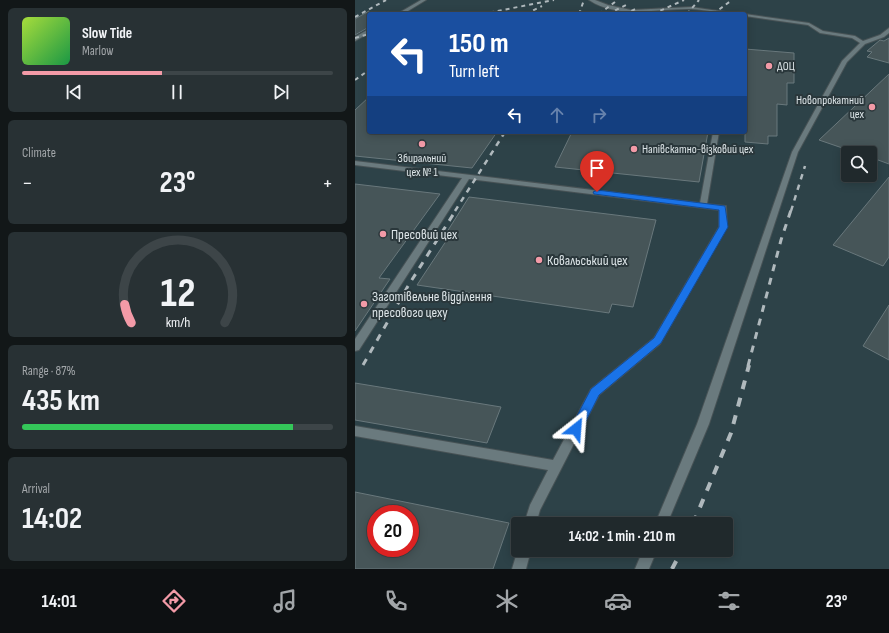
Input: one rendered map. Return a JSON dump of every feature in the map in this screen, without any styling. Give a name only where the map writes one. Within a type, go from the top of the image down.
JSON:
[{"type":"lane","points":[[403,12],[424,0]]},
{"type":"lane","points":[[591,0],[607,6],[631,11],[691,8],[718,12]]},
{"type":"lane","points":[[747,15],[809,24],[822,32],[853,37],[863,43]]},
{"type":"lane","points":[[664,517],[703,424],[795,152],[845,62],[863,43],[882,36],[889,30]]},
{"type":"lane","points":[[355,40],[367,32]]},
{"type":"lane","points":[[703,205],[716,134]]},
{"type":"lane","points":[[355,163],[723,208],[723,227],[657,341],[595,392],[534,508],[532,517]]},
{"type":"lane","points":[[355,347],[467,177]]},
{"type":"lane","points":[[355,431],[556,466]]},
{"type":"lane","points":[[519,569],[522,557]]},
{"type":"lane","points":[[642,569],[647,557]]},
{"type":"shaded area","points":[[355,0],[889,0],[889,569],[355,569]]},
{"type":"building","points":[[367,12],[367,28],[355,35],[355,19]]},
{"type":"building","name":"Новопрокатний цех","points":[[889,38],[889,63],[867,57],[872,52],[867,51],[880,40],[884,41]]},
{"type":"building","points":[[747,49],[794,53],[794,83],[787,83],[787,105],[777,104],[777,136],[768,136],[768,144],[745,142],[745,134],[747,134]]},
{"type":"building","name":"Новопрокатний цех","points":[[889,74],[889,164],[877,160],[877,146],[841,146],[841,148],[819,140]]},
{"type":"building","name":"Збиральний цех № 1","points":[[367,99],[367,134],[496,134],[472,168],[355,156],[355,110]]},
{"type":"building","name":"Напівскатно-візковий цех","points":[[571,134],[708,134],[699,182],[555,167]]},
{"type":"building","points":[[889,177],[889,257],[883,266],[833,245]]},
{"type":"building","name":"Пресовий цех","points":[[355,184],[440,194],[379,278],[390,279],[355,331]]},
{"type":"building","name":"Ковальський цех","points":[[469,197],[656,220],[633,307],[612,304],[609,313],[417,285],[450,235],[445,235]]},
{"type":"building","points":[[889,305],[889,360],[863,346]]},
{"type":"building","points":[[355,383],[501,407],[487,443],[355,420]]},
{"type":"building","points":[[355,492],[509,523],[493,569],[355,569]]},
{"type":"railway","points":[[355,17],[386,0]]},
{"type":"railway","points":[[492,12],[554,0]]},
{"type":"railway","points":[[580,12],[584,0]]},
{"type":"railway","points":[[657,12],[684,0]]},
{"type":"railway","points":[[689,12],[699,0]]},
{"type":"railway","points":[[716,12],[732,0]]},
{"type":"railway","points":[[602,12],[615,2]]},
{"type":"railway","points":[[612,12],[626,5]]},
{"type":"railway","points":[[530,12],[542,6]]},
{"type":"railway","points":[[629,12],[638,8]]},
{"type":"railway","points":[[355,38],[367,35]]},
{"type":"railway","points":[[355,80],[367,71]]},
{"type":"railway","points":[[455,211],[504,134]]},
{"type":"railway","points":[[791,211],[805,166]]},
{"type":"railway","points":[[363,365],[408,286],[456,210]]},
{"type":"railway","points":[[748,366],[781,240],[791,210]]},
{"type":"railway","points":[[696,517],[731,433],[749,365]]},
{"type":"railway","points":[[672,569],[678,557]]},
{"type":"place","name":"ДОЦ","points":[[769,66]]},
{"type":"place","name":"Новопрокатний цех","points":[[872,107]]},
{"type":"place","name":"Збиральний цех № 1","points":[[422,144]]},
{"type":"place","name":"Напівскатно-візковий цех","points":[[634,149]]},
{"type":"place","name":"Пресовий цех","points":[[383,234]]},
{"type":"place","name":"Ковальський цех","points":[[539,260]]},
{"type":"place","name":"Заготівельне відділення пресового цеху","points":[[364,304]]},
{"type":"route","points":[[576,429],[595,392],[657,341],[723,227],[723,208],[597,192]]}]
